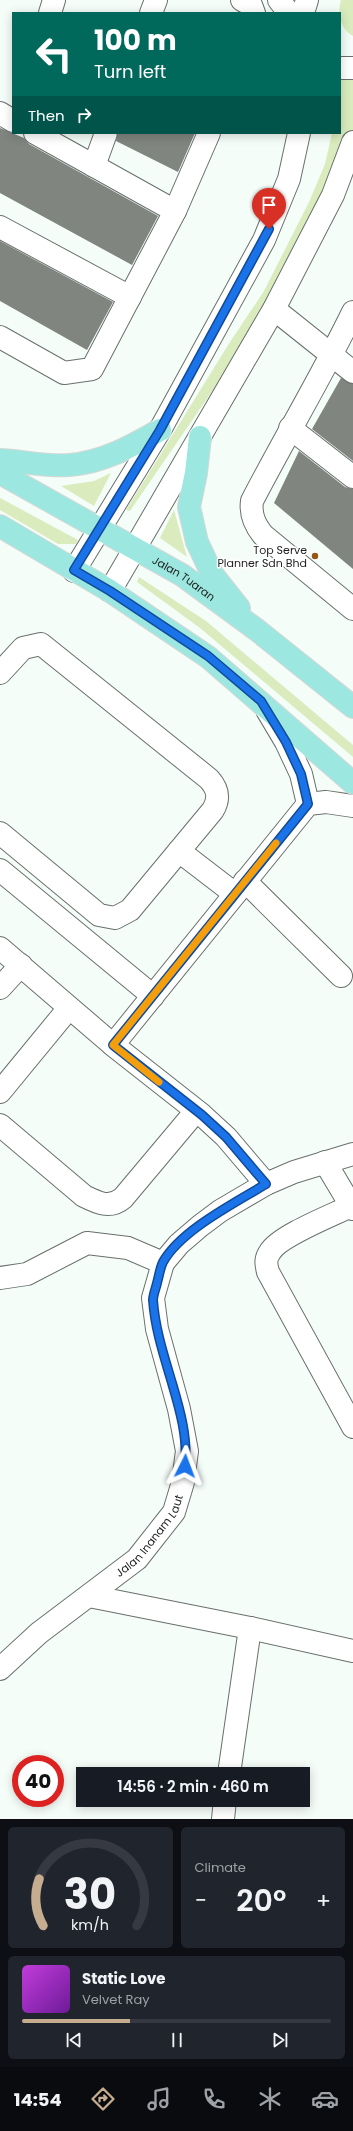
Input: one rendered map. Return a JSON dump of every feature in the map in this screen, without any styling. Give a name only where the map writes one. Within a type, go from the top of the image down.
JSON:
[{"type":"main road","points":[[0,460],[69,465],[100,460],[133,446],[160,430]]},
{"type":"main road","points":[[200,437],[196,473],[189,507],[197,542],[212,574],[257,630]]},
{"type":"main road","name":"Jalan Tuaran","points":[[0,473],[182,575],[257,630],[353,707]]},
{"type":"main road","points":[[0,526],[110,591],[208,656],[353,783]]},
{"type":"street","points":[[50,12],[54,0]]},
{"type":"street","points":[[151,12],[156,0]]},
{"type":"street","points":[[242,0],[251,5],[254,12]]},
{"type":"street","points":[[279,0],[288,12]]},
{"type":"street","points":[[303,12],[307,0]]},
{"type":"street","points":[[341,68],[353,68]]},
{"type":"street","points":[[0,113],[12,120]]},
{"type":"street","points":[[37,134],[175,211]]},
{"type":"street","points":[[94,166],[106,134]]},
{"type":"street","points":[[0,337],[64,373],[92,369],[175,211],[209,134]]},
{"type":"street","points":[[74,570],[160,430],[264,240],[289,179],[299,134]]},
{"type":"street","points":[[110,591],[274,309],[333,195],[353,142]]},
{"type":"street","points":[[0,227],[130,297]]},
{"type":"street","points":[[274,309],[353,372]]},
{"type":"street","points":[[353,312],[332,355],[290,428],[252,501],[251,509],[253,519],[264,535],[353,609]]},
{"type":"street","points":[[290,428],[353,477]]},
{"type":"street","points":[[0,673],[23,648],[41,644],[209,778],[215,785],[217,802],[130,910],[115,918],[99,915],[0,833]]},
{"type":"street","points":[[261,701],[286,742],[301,774],[308,804]]},
{"type":"street","points":[[113,1045],[308,804],[326,802],[353,806]]},
{"type":"street","points":[[179,851],[240,887],[341,976]]},
{"type":"street","points":[[0,870],[153,996]]},
{"type":"street","points":[[0,948],[113,1045],[196,1111],[226,1137],[266,1184]]},
{"type":"street","points":[[0,988],[20,965]]},
{"type":"street","points":[[0,1092],[69,1008]]},
{"type":"street","points":[[0,1125],[84,1196],[96,1203],[110,1205],[123,1198],[196,1111]]},
{"type":"street","name":"Jalan Inanam Laut","points":[[0,1669],[39,1633],[137,1559],[174,1512],[183,1482],[187,1451],[179,1409],[156,1328],[153,1298],[163,1263],[179,1244],[200,1226],[220,1211],[266,1184],[325,1162],[353,1154]]},
{"type":"street","points":[[325,1162],[352,1207],[280,1242],[268,1253],[265,1262],[268,1272],[353,1427]]},
{"type":"street","points":[[0,1278],[27,1274],[87,1243],[128,1248],[163,1263]]},
{"type":"street","points":[[89,1596],[250,1628],[353,1651]]},
{"type":"street","points":[[230,1767],[250,1628]]},
{"type":"street","points":[[223,1819],[224,1807]]},
{"type":"green space","points":[[341,0],[353,0],[353,36],[342,25],[341,12],[339,10]]},
{"type":"green space","points":[[341,61],[353,65],[353,152],[250,336],[130,511],[126,510],[230,342],[264,291],[309,202],[325,164],[332,134],[341,134]]},
{"type":"green space","points":[[111,473],[94,506],[61,486],[94,481]]},
{"type":"green space","points":[[0,498],[78,540],[76,544],[58,544],[0,510]]},
{"type":"green space","points":[[174,510],[187,557],[160,538]]},
{"type":"green space","points":[[139,577],[206,621],[353,745],[353,757],[200,628],[137,582]]},
{"type":"building","points":[[0,128],[24,138],[29,144],[158,216],[132,265],[0,193]]},
{"type":"building","points":[[118,134],[195,134],[178,172],[116,141]]},
{"type":"building","points":[[0,241],[113,302],[87,350],[0,301]]},
{"type":"building","points":[[341,378],[353,384],[353,461],[312,429]]},
{"type":"building","points":[[299,451],[345,487],[353,489],[353,569],[274,503]]},
{"type":"slow traffic","points":[[159,1082],[113,1045],[276,843]]},
{"type":"place","name":"Top Serve Planner Sdn Bhd","points":[[315,556]]},
{"type":"route","points":[[185,1466],[187,1451],[179,1409],[156,1328],[153,1298],[163,1263],[179,1244],[200,1226],[220,1211],[266,1184],[226,1137],[202,1115],[113,1045],[308,804],[301,774],[286,742],[261,701],[208,656],[110,591],[74,570],[160,430],[269,229]]}]
